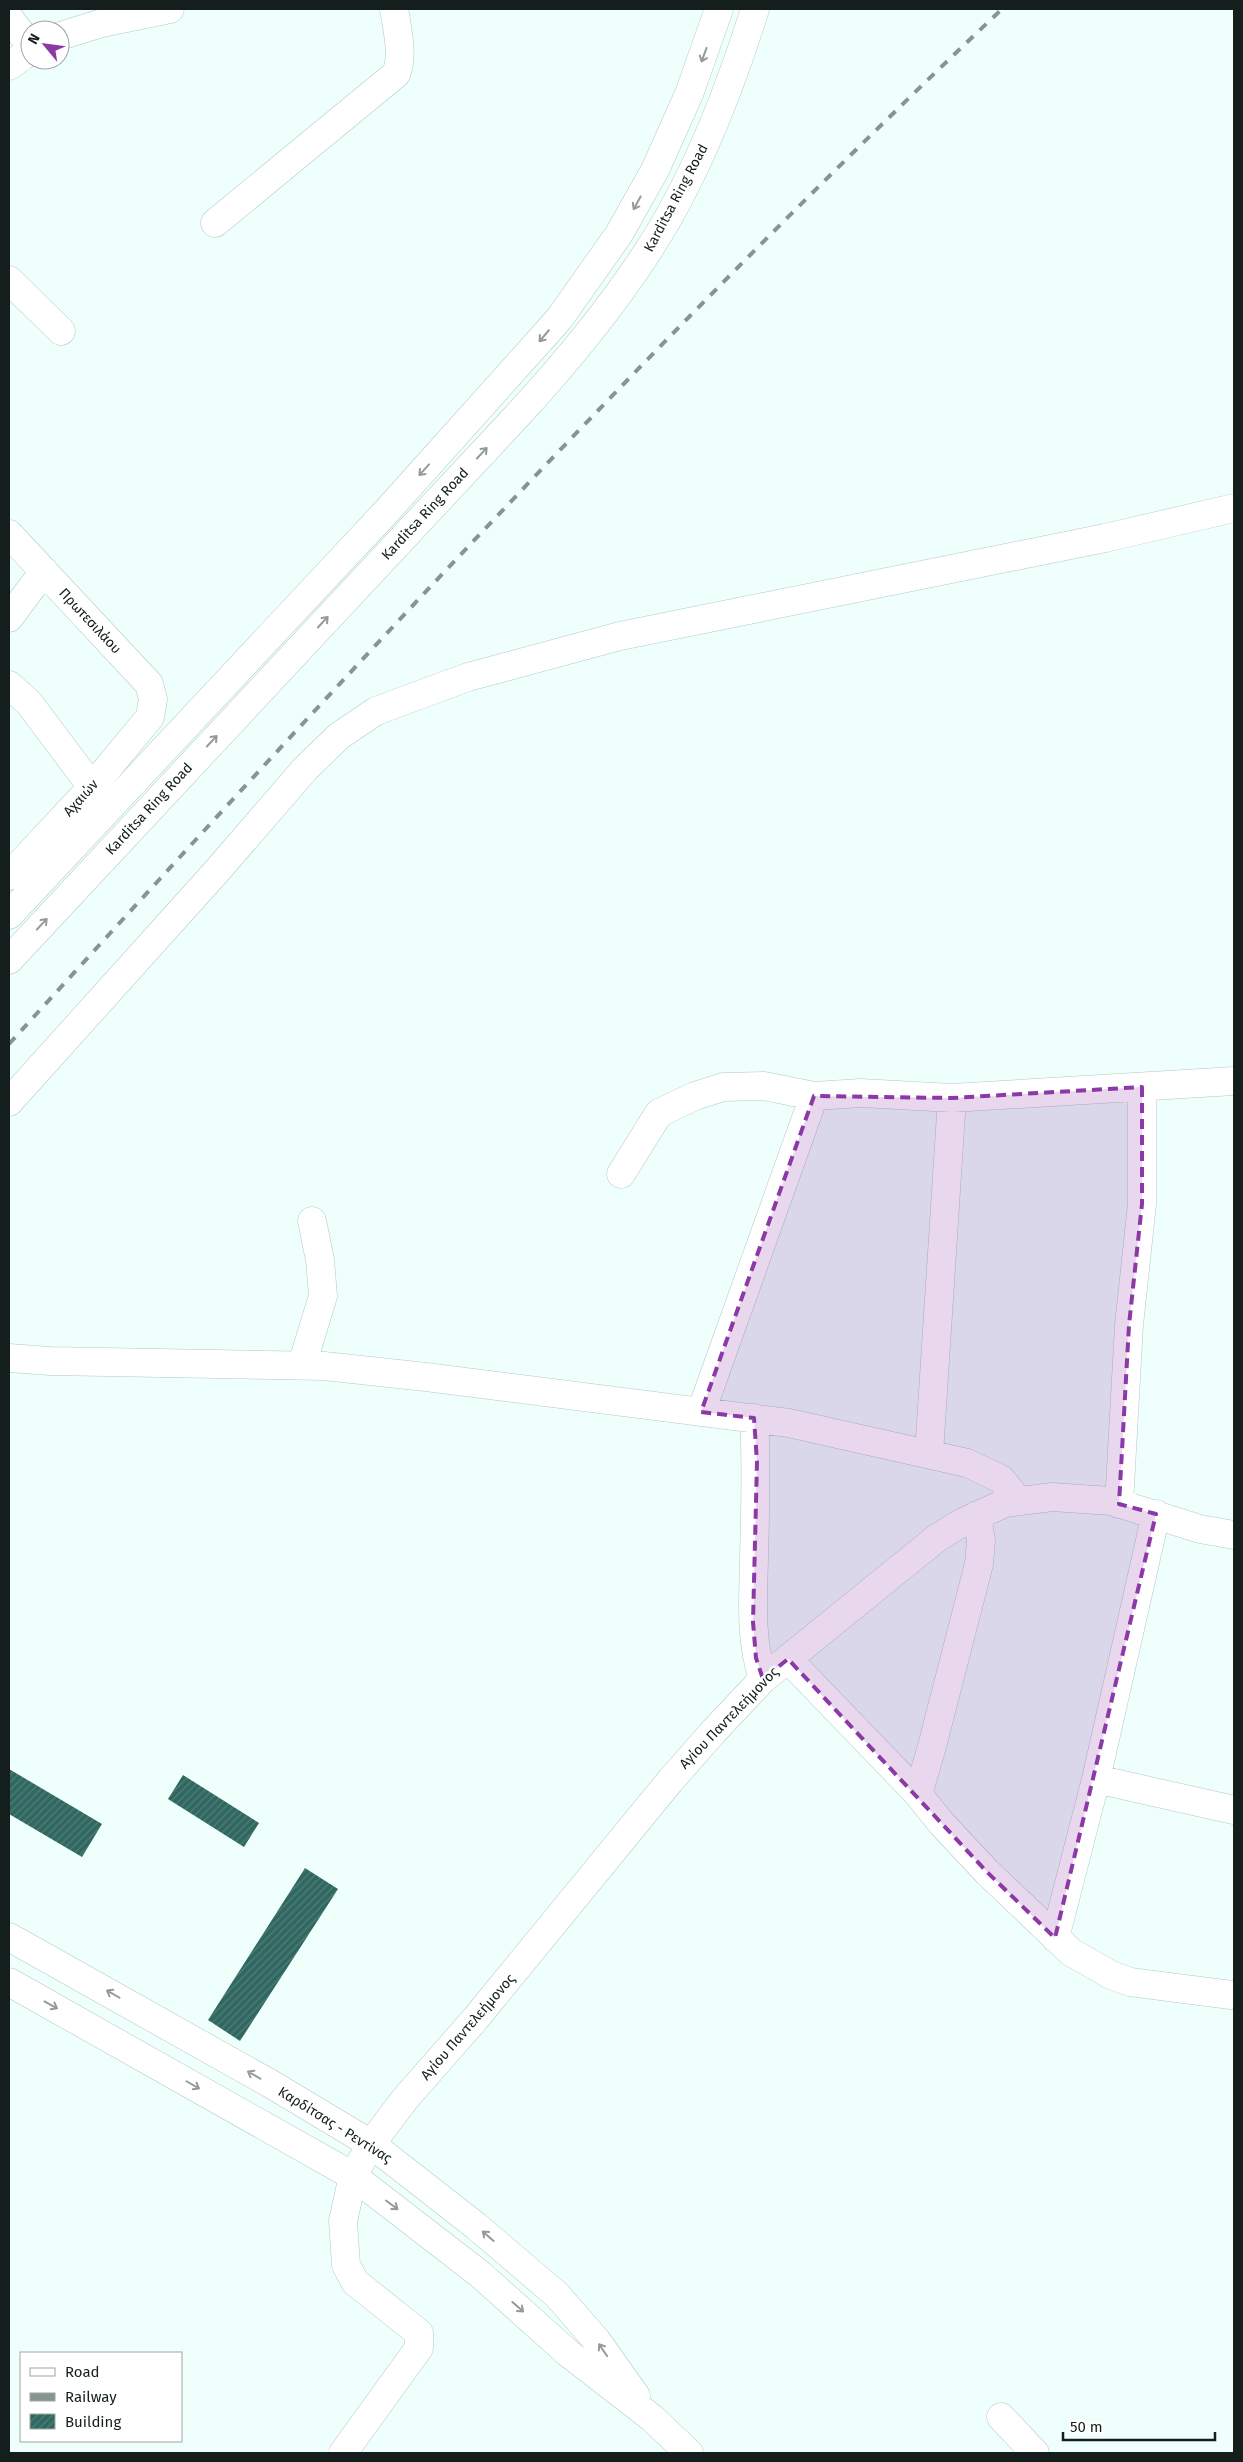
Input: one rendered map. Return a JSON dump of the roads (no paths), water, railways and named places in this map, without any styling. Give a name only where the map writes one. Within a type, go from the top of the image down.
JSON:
[{"type":"street","points":[[70,33],[102,23],[170,9]]},
{"type":"street","points":[[215,222],[396,74],[399,67],[394,9]]},
{"type":"street","points":[[9,915],[386,512],[559,319],[619,234],[655,170],[689,94],[719,9]]},
{"type":"street","name":"Karditsa Ring Road","points":[[9,960],[522,410],[595,327],[650,249],[699,156],[730,83],[755,9]]},
{"type":"street","points":[[9,18],[20,32]]},
{"type":"street","points":[[9,66],[20,58]]},
{"type":"street","points":[[9,280],[60,331]]},
{"type":"street","points":[[9,1102],[216,872],[305,769],[339,736],[376,711],[468,677],[620,636],[1105,538],[1234,508]]},
{"type":"street","name":"Πρωτεσιλάου","points":[[9,534],[149,684],[153,699],[150,716]]},
{"type":"street","points":[[9,618],[44,571]]},
{"type":"street","points":[[9,685],[29,703],[92,787]]},
{"type":"street","name":"Αχαιών","points":[[9,876],[92,787],[150,716]]},
{"type":"street","points":[[621,1174],[659,1113],[695,1096],[723,1088],[750,1086],[778,1088],[814,1096],[862,1093],[952,1098],[1234,1081]]},
{"type":"street","points":[[1119,1504],[1130,1316],[1142,1204],[1142,1087]]},
{"type":"street","points":[[701,1412],[814,1096]]},
{"type":"street","points":[[929,1454],[952,1098]]},
{"type":"street","points":[[302,1365],[323,1296],[320,1260],[312,1221]]},
{"type":"street","points":[[9,1358],[58,1361],[302,1365],[426,1377],[754,1418],[789,1423],[967,1463],[991,1473],[1008,1485],[1018,1500]]},
{"type":"street","points":[[754,1418],[757,1462],[753,1622],[756,1658],[763,1679]]},
{"type":"street","name":"Αγίου Παντελεήμονος","points":[[343,2453],[419,2348],[420,2340],[419,2333],[356,2282],[346,2264],[343,2221],[353,2176],[371,2144],[405,2100],[565,1912],[670,1781],[763,1679],[937,1538],[977,1514],[1005,1502],[1068,1497],[1119,1504],[1200,1529],[1234,1534]]},
{"type":"street","points":[[918,1794],[976,1573],[981,1541],[977,1514]]},
{"type":"street","points":[[1055,1938],[1096,1779],[1156,1514]]},
{"type":"street","points":[[788,1659],[918,1794],[942,1824],[987,1872],[1071,1952],[1111,1975],[1130,1982],[1232,1995]]},
{"type":"street","points":[[1096,1779],[1234,1810]]},
{"type":"street","name":"Καρδίτσας - Ρεντίνας","points":[[9,1937],[262,2079],[371,2144],[476,2226],[557,2295],[597,2341],[652,2418]]},
{"type":"street","name":"Καρδίτσας - Ρεντίνας","points":[[9,1982],[353,2176],[431,2234],[524,2311],[584,2367],[652,2418],[689,2453]]},
{"type":"street","points":[[1001,2417],[1035,2453]]},
{"type":"railway","points":[[9,1044],[496,517],[745,260],[1002,9]]}]
